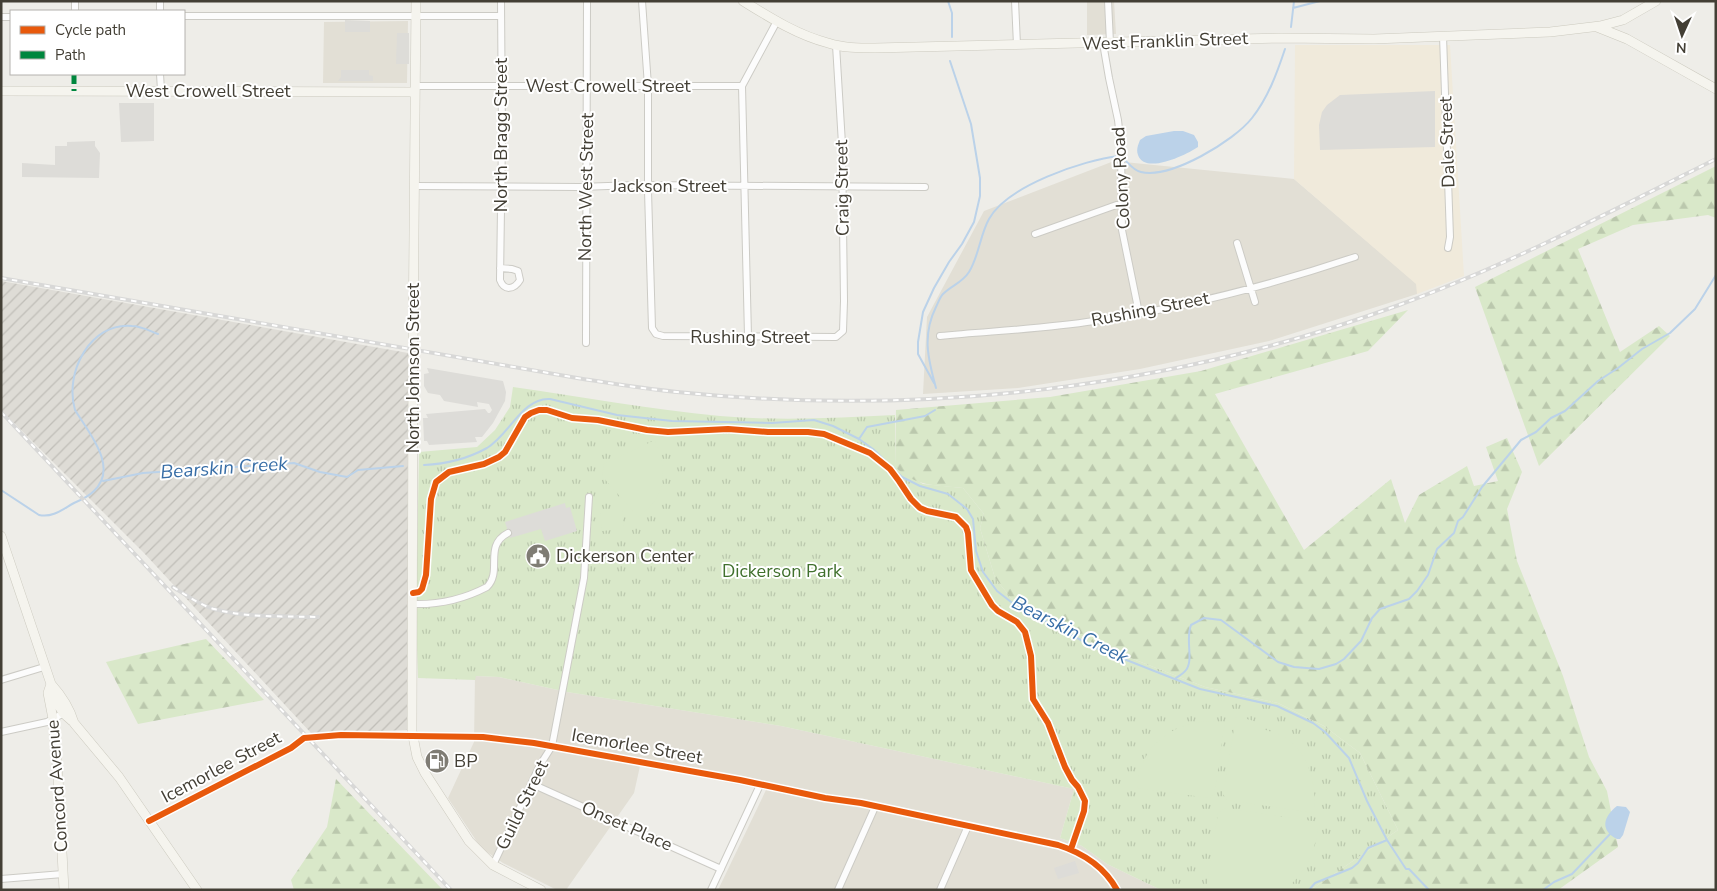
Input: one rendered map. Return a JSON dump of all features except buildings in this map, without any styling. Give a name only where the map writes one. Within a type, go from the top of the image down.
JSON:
[{"type":"main road","name":"North Johnson Street","points":[[416,1],[411,716],[413,735],[417,757],[425,773],[469,841],[493,865],[541,890]]},
{"type":"main road","name":"West Franklin Street","points":[[748,3],[804,35],[836,45],[875,48],[1281,38],[1367,39],[1550,32],[1596,27],[1623,20],[1656,1]]},
{"type":"main road","points":[[1596,27],[1627,39],[1716,90]]},
{"type":"main road","name":"West Crowell Street","points":[[1,91],[415,89]]},
{"type":"main road","points":[[1,536],[52,694],[74,723],[108,761],[196,890]]},
{"type":"main road","name":"Concord Avenue","points":[[50,684],[48,694],[53,719],[64,890]]},
{"type":"street","name":"North Bragg Street","points":[[500,268],[501,1]]},
{"type":"street","name":"North West Street","points":[[586,343],[587,1]]},
{"type":"street","points":[[642,1],[648,86],[648,185]]},
{"type":"street","points":[[1015,1],[1018,45]]},
{"type":"street","name":"Colony Road","points":[[1108,1],[1106,43],[1108,78],[1118,120],[1121,147],[1122,230],[1139,313]]},
{"type":"street","points":[[185,16],[501,16]]},
{"type":"street","points":[[748,336],[742,86],[777,21]]},
{"type":"street","name":"Dale Street","points":[[1442,36],[1449,230],[1448,248]]},
{"type":"street","name":"Craig Street","points":[[836,45],[843,187],[844,301],[842,331]]},
{"type":"street","points":[[160,75],[161,90]]},
{"type":"street","name":"West Crowell Street","points":[[415,89],[502,86],[742,86]]},
{"type":"street","name":"Rushing Street","points":[[648,185],[652,328],[656,334],[663,336],[836,337],[842,331]]},
{"type":"street","name":"Jackson Street","points":[[414,186],[925,187]]},
{"type":"street","points":[[1035,234],[1122,203]]},
{"type":"street","points":[[1237,243],[1254,302]]},
{"type":"street","name":"Rushing Street","points":[[940,336],[1066,325],[1139,313],[1250,288],[1355,257]]},
{"type":"street","points":[[552,746],[584,578],[589,497]]},
{"type":"street","points":[[412,604],[442,603],[487,587],[492,582],[493,577],[495,545],[502,536],[508,533]]},
{"type":"street","points":[[1,680],[44,666]]},
{"type":"street","points":[[1,732],[53,719],[66,712]]},
{"type":"street","name":"Icemorlee Street","points":[[150,821],[291,748],[304,738],[341,735],[483,737],[552,746],[875,806],[1042,841],[1071,849],[1084,855],[1101,868],[1117,890]]},
{"type":"street","name":"Guild Street","points":[[493,865],[540,765],[552,746]]},
{"type":"street","name":"Onset Place","points":[[532,784],[721,869]]},
{"type":"street","points":[[711,890],[760,785]]},
{"type":"street","points":[[838,890],[875,806]]},
{"type":"street","points":[[940,890],[968,826]]},
{"type":"street","points":[[1,879],[63,874]]},
{"type":"shaded area","points":[[1087,1],[1114,1],[1116,34],[1087,35]]},
{"type":"shaded area","points":[[345,20],[370,21],[370,32],[345,32]]},
{"type":"shaded area","points":[[408,21],[407,83],[323,83],[324,22]]},
{"type":"shaded area","points":[[397,33],[409,33],[409,64],[396,64]]},
{"type":"shaded area","points":[[1295,45],[1450,45],[1464,276],[1417,294],[1416,284],[1294,179]]},
{"type":"shaded area","points":[[341,70],[369,70],[369,75],[373,76],[373,81],[338,81],[341,77]]},
{"type":"shaded area","points":[[1435,91],[1435,147],[1320,150],[1319,125],[1322,112],[1327,105],[1340,95]]},
{"type":"shaded area","points":[[119,103],[154,103],[154,141],[121,142]]},
{"type":"shaded area","points":[[95,141],[95,146],[100,153],[99,178],[22,177],[22,163],[55,165],[55,146],[67,146],[67,142]]},
{"type":"shaded area","points":[[1114,161],[1294,179],[1417,284],[1417,294],[1269,341],[1140,369],[1018,388],[923,394],[927,317],[984,211]]},
{"type":"shaded area","points":[[1,281],[408,353],[407,730],[311,733],[144,553],[1,410]]},
{"type":"shaded area","points":[[427,368],[503,381],[506,392],[505,401],[493,423],[482,437],[475,437],[477,442],[429,445],[427,441],[424,441],[423,418],[428,418],[426,414],[485,409],[490,413],[492,410],[489,404],[477,402],[478,407],[444,401],[440,395],[428,393],[424,386],[424,374],[429,373]]},
{"type":"shaded area","points":[[565,503],[566,508],[570,507],[577,531],[545,541],[541,529],[510,538],[505,522]]},
{"type":"shaded area","points":[[475,676],[499,677],[567,692],[781,726],[1074,789],[1060,838],[1082,846],[1107,864],[1161,890],[718,890],[766,790],[640,766],[634,793],[566,890],[557,890],[503,863],[481,848],[448,798],[474,742]]},
{"type":"shaded area","points":[[1075,861],[1079,873],[1058,879],[1054,868]]},
{"type":"green space","points":[[1716,166],[1716,218],[1708,215],[1633,225],[1578,249],[1620,352],[1659,326],[1670,336],[1539,466],[1475,287]]},
{"type":"green space","points":[[1408,310],[1368,351],[1215,394],[1304,550],[1391,479],[1405,523],[1419,495],[1467,466],[1474,486],[1498,481],[1486,447],[1507,438],[1522,472],[1507,509],[1517,561],[1563,676],[1589,757],[1607,791],[1618,847],[1558,890],[1308,890],[1398,830],[1360,753],[1324,726],[1278,703],[1205,687],[1097,645],[1011,598],[995,578],[980,528],[984,514],[963,488],[919,482],[903,474],[895,467],[896,410],[1050,397],[1201,371]]},
{"type":"green space","name":"Dickerson Park","points":[[513,387],[642,406],[742,418],[785,419],[895,415],[895,467],[923,484],[963,488],[984,514],[980,528],[995,578],[1011,598],[1097,645],[1205,687],[1278,703],[1324,726],[1360,753],[1398,830],[1308,890],[1161,890],[1107,864],[1082,846],[1060,838],[1074,789],[781,726],[567,692],[499,677],[476,676],[475,680],[418,678],[416,617],[419,452],[477,447],[495,430],[510,407]]},
{"type":"green space","points":[[655,440],[662,463],[662,483],[660,492],[655,500],[638,517],[602,476],[604,464]]},
{"type":"green space","points":[[622,508],[624,529],[602,531],[600,510]]},
{"type":"green space","points":[[206,639],[264,700],[138,724],[106,662]]},
{"type":"green space","points":[[1236,717],[1249,719],[1261,725],[1263,729],[1281,735],[1298,750],[1305,759],[1312,780],[1315,802],[1314,813],[1227,800],[1223,794]]},
{"type":"green space","points":[[1205,721],[1225,723],[1214,795],[1209,798],[1137,788],[1139,774],[1144,761],[1158,741],[1179,728]]},
{"type":"green space","points":[[336,779],[443,890],[294,890],[291,880],[327,827]]},
{"type":"green space","points":[[1225,808],[1319,822],[1313,851],[1309,860],[1299,876],[1284,890],[1206,890],[1218,813]]},
{"type":"water","points":[[1183,131],[1194,135],[1198,142],[1198,147],[1166,162],[1149,163],[1142,161],[1137,151],[1140,140],[1146,136]]},
{"type":"water","points":[[1617,806],[1626,807],[1630,812],[1620,839],[1611,835],[1605,823],[1609,814]]},
{"type":"waterway","points":[[948,1],[952,13],[952,37]]},
{"type":"waterway","points":[[1291,27],[1294,1]]},
{"type":"waterway","points":[[1293,8],[1320,1]]},
{"type":"waterway","points":[[1123,158],[1138,171],[1154,173],[1185,164],[1217,147],[1243,127],[1258,110],[1272,85],[1285,49]]},
{"type":"waterway","points":[[934,383],[918,354],[923,312],[934,288],[974,222],[980,196],[980,178],[971,124],[950,61]]},
{"type":"waterway","points":[[936,388],[928,347],[929,327],[932,317],[942,295],[969,272],[986,225],[998,207],[1012,196],[1047,177],[1086,163],[1119,156]]},
{"type":"waterway","points":[[1176,678],[1188,666],[1190,655],[1189,631],[1191,625],[1204,618],[1221,620],[1278,662],[1294,667],[1319,669],[1336,664],[1344,659],[1361,641],[1372,618],[1380,609],[1409,599],[1417,591],[1428,575],[1437,549],[1454,533],[1458,521],[1463,517],[1482,487],[1521,440],[1536,432],[1551,418],[1565,411],[1598,381],[1642,349],[1670,333],[1695,309],[1716,275]]},
{"type":"waterway","name":"Bearskin Creek","points":[[1,490],[39,515],[44,516],[58,512],[85,498],[94,491],[101,482],[104,471],[103,461],[94,439],[75,410],[73,381],[77,366],[93,341],[104,332],[117,327],[135,326],[158,334]]},
{"type":"waterway","name":"Bearskin Creek","points":[[424,465],[457,460],[487,448],[502,435],[524,410],[540,400],[550,399],[617,415],[672,421],[772,423],[814,420],[833,426],[859,439],[873,449],[902,477],[920,486],[948,494],[967,509],[973,519],[976,551],[983,572],[997,591],[1015,605],[1096,648],[1200,689],[1277,706],[1313,723],[1325,732],[1349,758],[1367,801],[1387,840],[1406,869],[1409,869],[1429,890]]},
{"type":"waterway","points":[[859,439],[867,427],[925,416],[935,410]]},
{"type":"waterway","name":"Bearskin Creek","points":[[103,481],[143,473],[294,463],[320,472],[347,477],[358,470],[403,466]]},
{"type":"waterway","points":[[1543,890],[1554,882],[1572,874],[1611,833]]},
{"type":"waterway","points":[[1309,890],[1315,883],[1352,868],[1358,863],[1368,848],[1387,840]]},
{"type":"railway","points":[[1,278],[583,379],[677,392],[768,399],[860,401],[952,398],[1043,389],[1134,376],[1224,358],[1312,334],[1399,305],[1480,273],[1559,237],[1716,159]]},
{"type":"railway","points":[[1,412],[451,890]]},
{"type":"railway","points":[[173,587],[193,600],[227,612],[266,616],[318,617]]},
{"type":"marked path","points":[[74,75],[74,91]]},
{"type":"cycle path","points":[[413,593],[419,592],[422,589],[426,575],[431,499],[436,482],[449,472],[484,464],[499,457],[505,452],[525,417],[531,413],[547,410],[572,418],[598,420],[647,430],[668,432],[728,429],[824,434],[870,453],[890,469],[911,499],[920,508],[956,517],[966,527],[971,570],[992,605],[998,611],[1017,622],[1025,632],[1031,656],[1033,699],[1048,723],[1065,767],[1085,801],[1084,811],[1071,849]]},
{"type":"cycle path","points":[[149,821],[291,748],[304,738],[341,735],[483,737],[534,743],[740,780],[825,798],[861,803],[1058,845],[1092,861],[1106,874],[1117,890]]},
{"type":"place","name":"Dickerson Center","points":[[538,556]]},
{"type":"place","name":"BP","points":[[437,761]]}]
